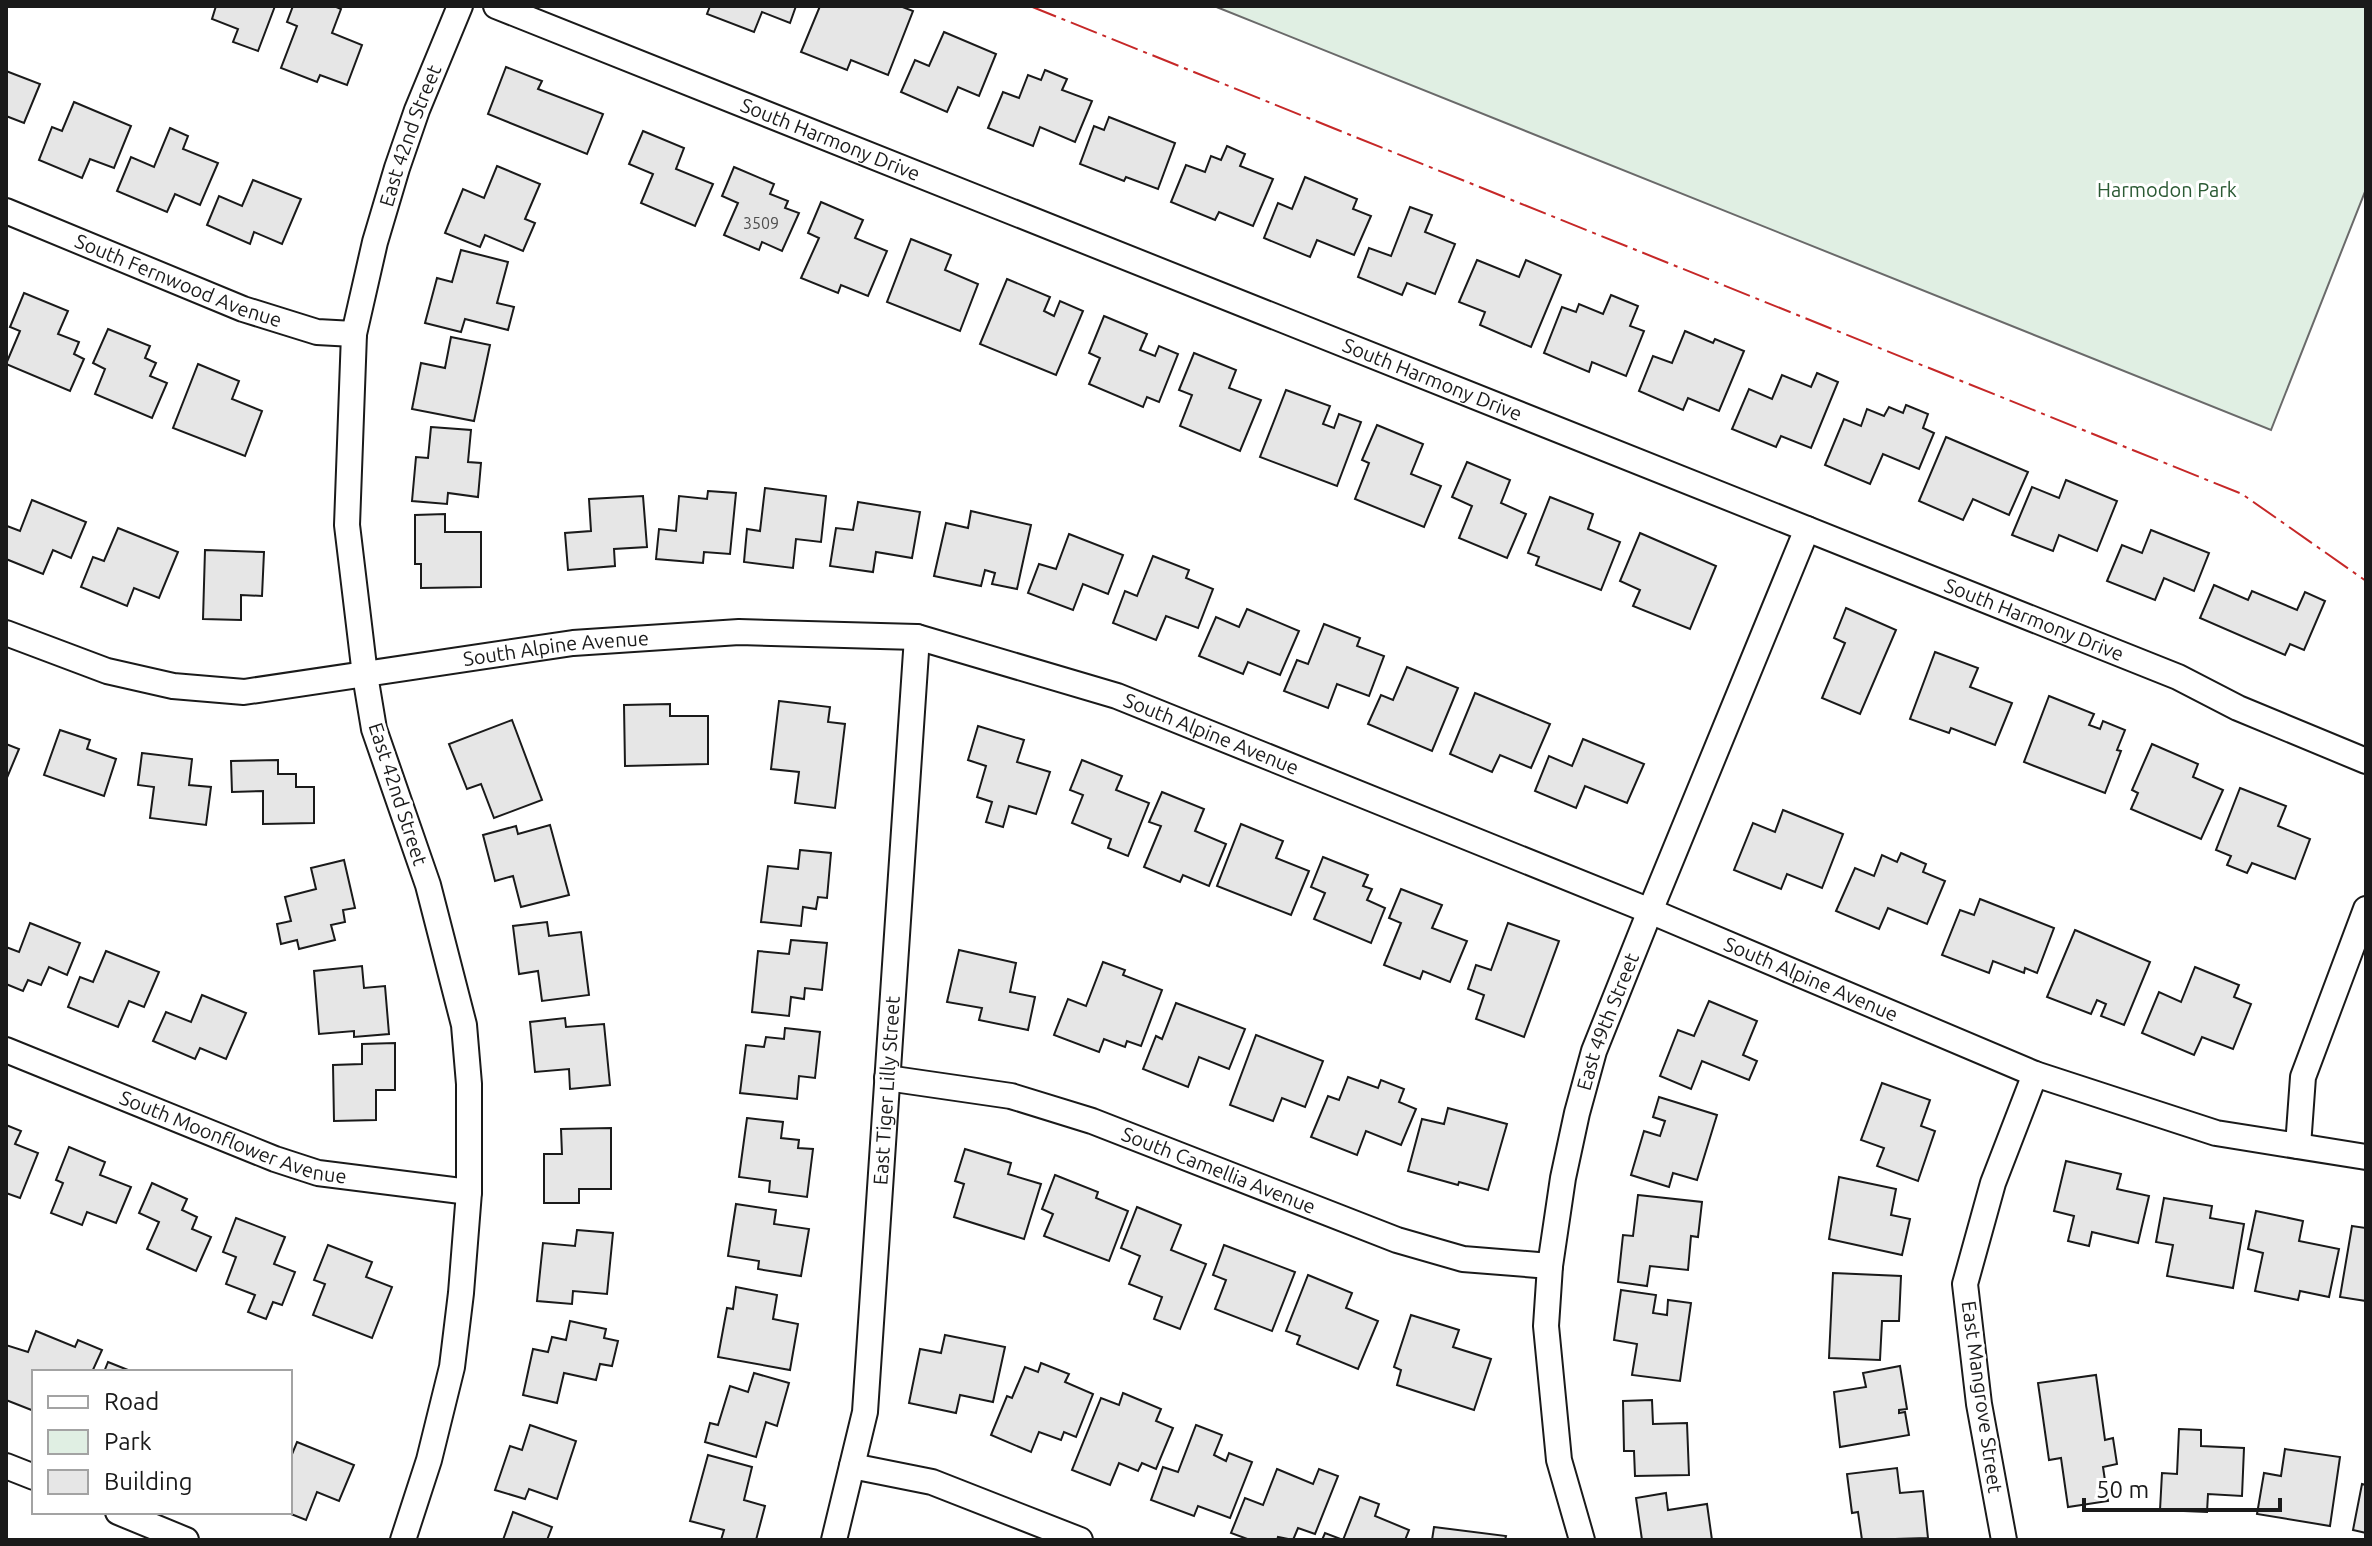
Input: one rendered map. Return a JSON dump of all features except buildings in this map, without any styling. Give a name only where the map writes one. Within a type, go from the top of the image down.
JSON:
[{"type":"street","name":"East 42nd Street","points":[[403,1540],[429,1460],[452,1367],[469,1192],[469,1084],[464,1025],[428,885],[374,729],[365,675],[347,525],[354,334],[375,242],[397,168],[460,6]]},
{"type":"street","name":"South Harmony Drive","points":[[496,6],[2178,677],[2238,708],[2366,761]]},
{"type":"street","name":"South Fernwood Avenue","points":[[6,211],[243,309],[317,332],[354,334]]},
{"type":"street","name":"East 49th Street","points":[[1582,1540],[1559,1460],[1546,1326],[1550,1266],[1563,1178],[1577,1113],[1594,1051],[1807,529]]},
{"type":"street","name":"South Alpine Avenue","points":[[6,633],[107,671],[173,686],[244,692],[573,643],[739,632],[917,637],[1117,696],[1650,911],[2035,1074],[2216,1133],[2366,1157]]},
{"type":"street","name":"East Tiger Lilly Street","points":[[834,1540],[865,1412],[917,637]]},
{"type":"street","points":[[2298,1146],[2303,1077],[2366,909]]},
{"type":"street","name":"South Moonflower Avenue","points":[[6,1050],[275,1159],[318,1173],[469,1192]]},
{"type":"street","name":"East Mangrove Street","points":[[2004,1540],[1979,1404],[1965,1284],[1993,1183],[2035,1074]]},
{"type":"street","name":"South Camellia Avenue","points":[[887,1078],[1011,1096],[1092,1121],[1397,1240],[1463,1259],[1550,1266]]},
{"type":"street","points":[[6,1466],[32,1476]]},
{"type":"street","points":[[852,1466],[932,1482],[1080,1540]]},
{"type":"street","points":[[123,1514],[186,1540]]},
{"type":"green space","name":"Harmodon Park","points":[[1214,6],[2366,6],[2366,189],[2271,430]]},
{"type":"power","points":[[1030,6],[2242,494],[2366,581]]}]
